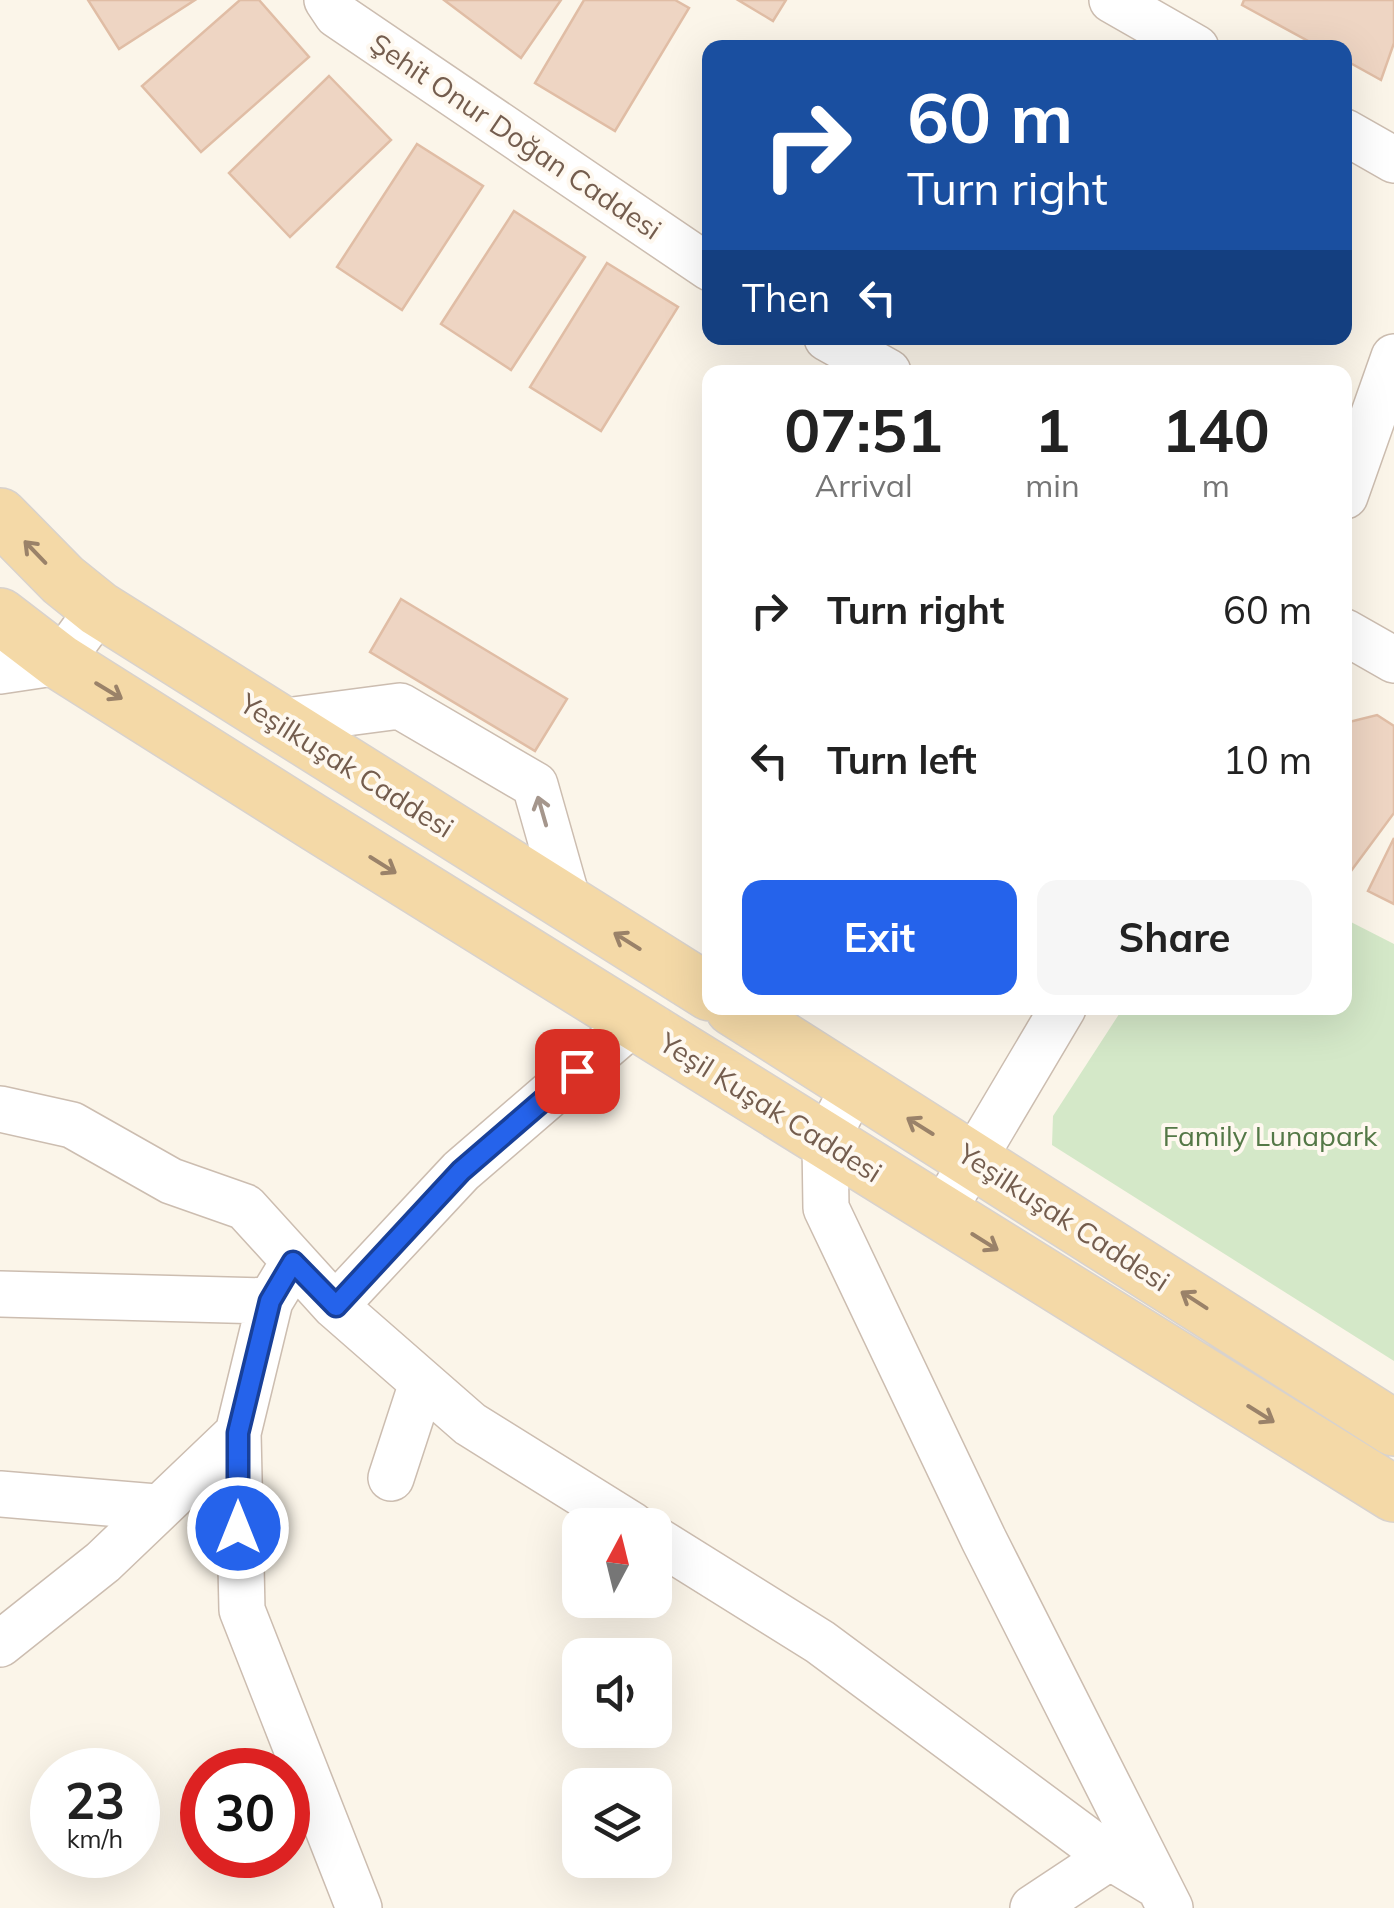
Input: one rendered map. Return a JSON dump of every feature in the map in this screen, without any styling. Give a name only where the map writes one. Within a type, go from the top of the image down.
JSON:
[{"type":"main road","name":"Yeşilkuşak Caddesi","points":[[0,516],[63,580],[99,609],[702,988]]},
{"type":"main road","name":"Yeşil Kuşak Caddesi","points":[[0,616],[60,662],[1394,1494]]},
{"type":"main road","name":"Yeşilkuşak Caddesi","points":[[762,1015],[855,1085],[1394,1428]]},
{"type":"street","name":"Şehit Onur Doğan Caddesi","points":[[326,0],[336,15],[702,263]]},
{"type":"street","points":[[1112,0],[1182,40]]},
{"type":"street","points":[[1352,136],[1394,160]]},
{"type":"street","points":[[840,345],[875,365]]},
{"type":"street","points":[[1352,476],[1394,357]]},
{"type":"street","points":[[0,672],[60,662],[99,609]]},
{"type":"street","points":[[1352,636],[1394,660]]},
{"type":"street","points":[[278,722],[400,706],[535,784],[570,905]]},
{"type":"street","points":[[941,1214],[1059,1015]]},
{"type":"street","points":[[336,1306],[461,1171],[635,1021]]},
{"type":"street","points":[[855,1085],[825,1142],[826,1208],[984,1540],[1164,1897]]},
{"type":"street","points":[[0,1109],[72,1125],[171,1181],[246,1206],[336,1306],[470,1424],[605,1508]]},
{"type":"street","points":[[293,1262],[270,1301],[238,1433],[242,1610],[359,1908]]},
{"type":"street","points":[[0,1294],[270,1301]]},
{"type":"street","points":[[391,1478],[422,1382]]},
{"type":"street","points":[[0,1644],[103,1562],[156,1507],[198,1474],[238,1433]]},
{"type":"street","points":[[0,1494],[156,1507]]},
{"type":"street","points":[[672,1550],[820,1642],[1164,1897]]},
{"type":"street","points":[[1033,1908],[1110,1857]]},
{"type":"green space","name":"Family Lunapark","points":[[1352,923],[1394,944],[1394,1361],[1052,1145],[1053,1116],[1118,1015],[1352,1015]]},
{"type":"building","points":[[88,0],[195,0],[119,49]]},
{"type":"building","points":[[240,0],[259,0],[309,57],[201,152],[142,86]]},
{"type":"building","points":[[444,0],[561,0],[521,58]]},
{"type":"building","points":[[584,0],[675,0],[689,8],[615,131],[535,83]]},
{"type":"building","points":[[738,0],[786,0],[773,21]]},
{"type":"building","points":[[1244,0],[1394,0],[1394,43],[1381,80],[1352,64],[1352,40],[1306,40],[1242,5]]},
{"type":"building","points":[[329,76],[391,140],[290,237],[229,173]]},
{"type":"building","points":[[417,144],[483,186],[402,310],[337,267]]},
{"type":"building","points":[[514,211],[585,257],[511,370],[441,324]]},
{"type":"building","points":[[607,263],[678,307],[601,431],[530,387]]},
{"type":"building","points":[[401,599],[567,699],[535,751],[370,652]]},
{"type":"building","points":[[1377,715],[1394,726],[1394,813],[1352,870],[1352,721]]},
{"type":"building","points":[[1394,838],[1394,904],[1368,891]]},
{"type":"route","points":[[238,1528],[238,1433],[270,1301],[293,1262],[336,1306],[461,1171],[577,1071]]}]
